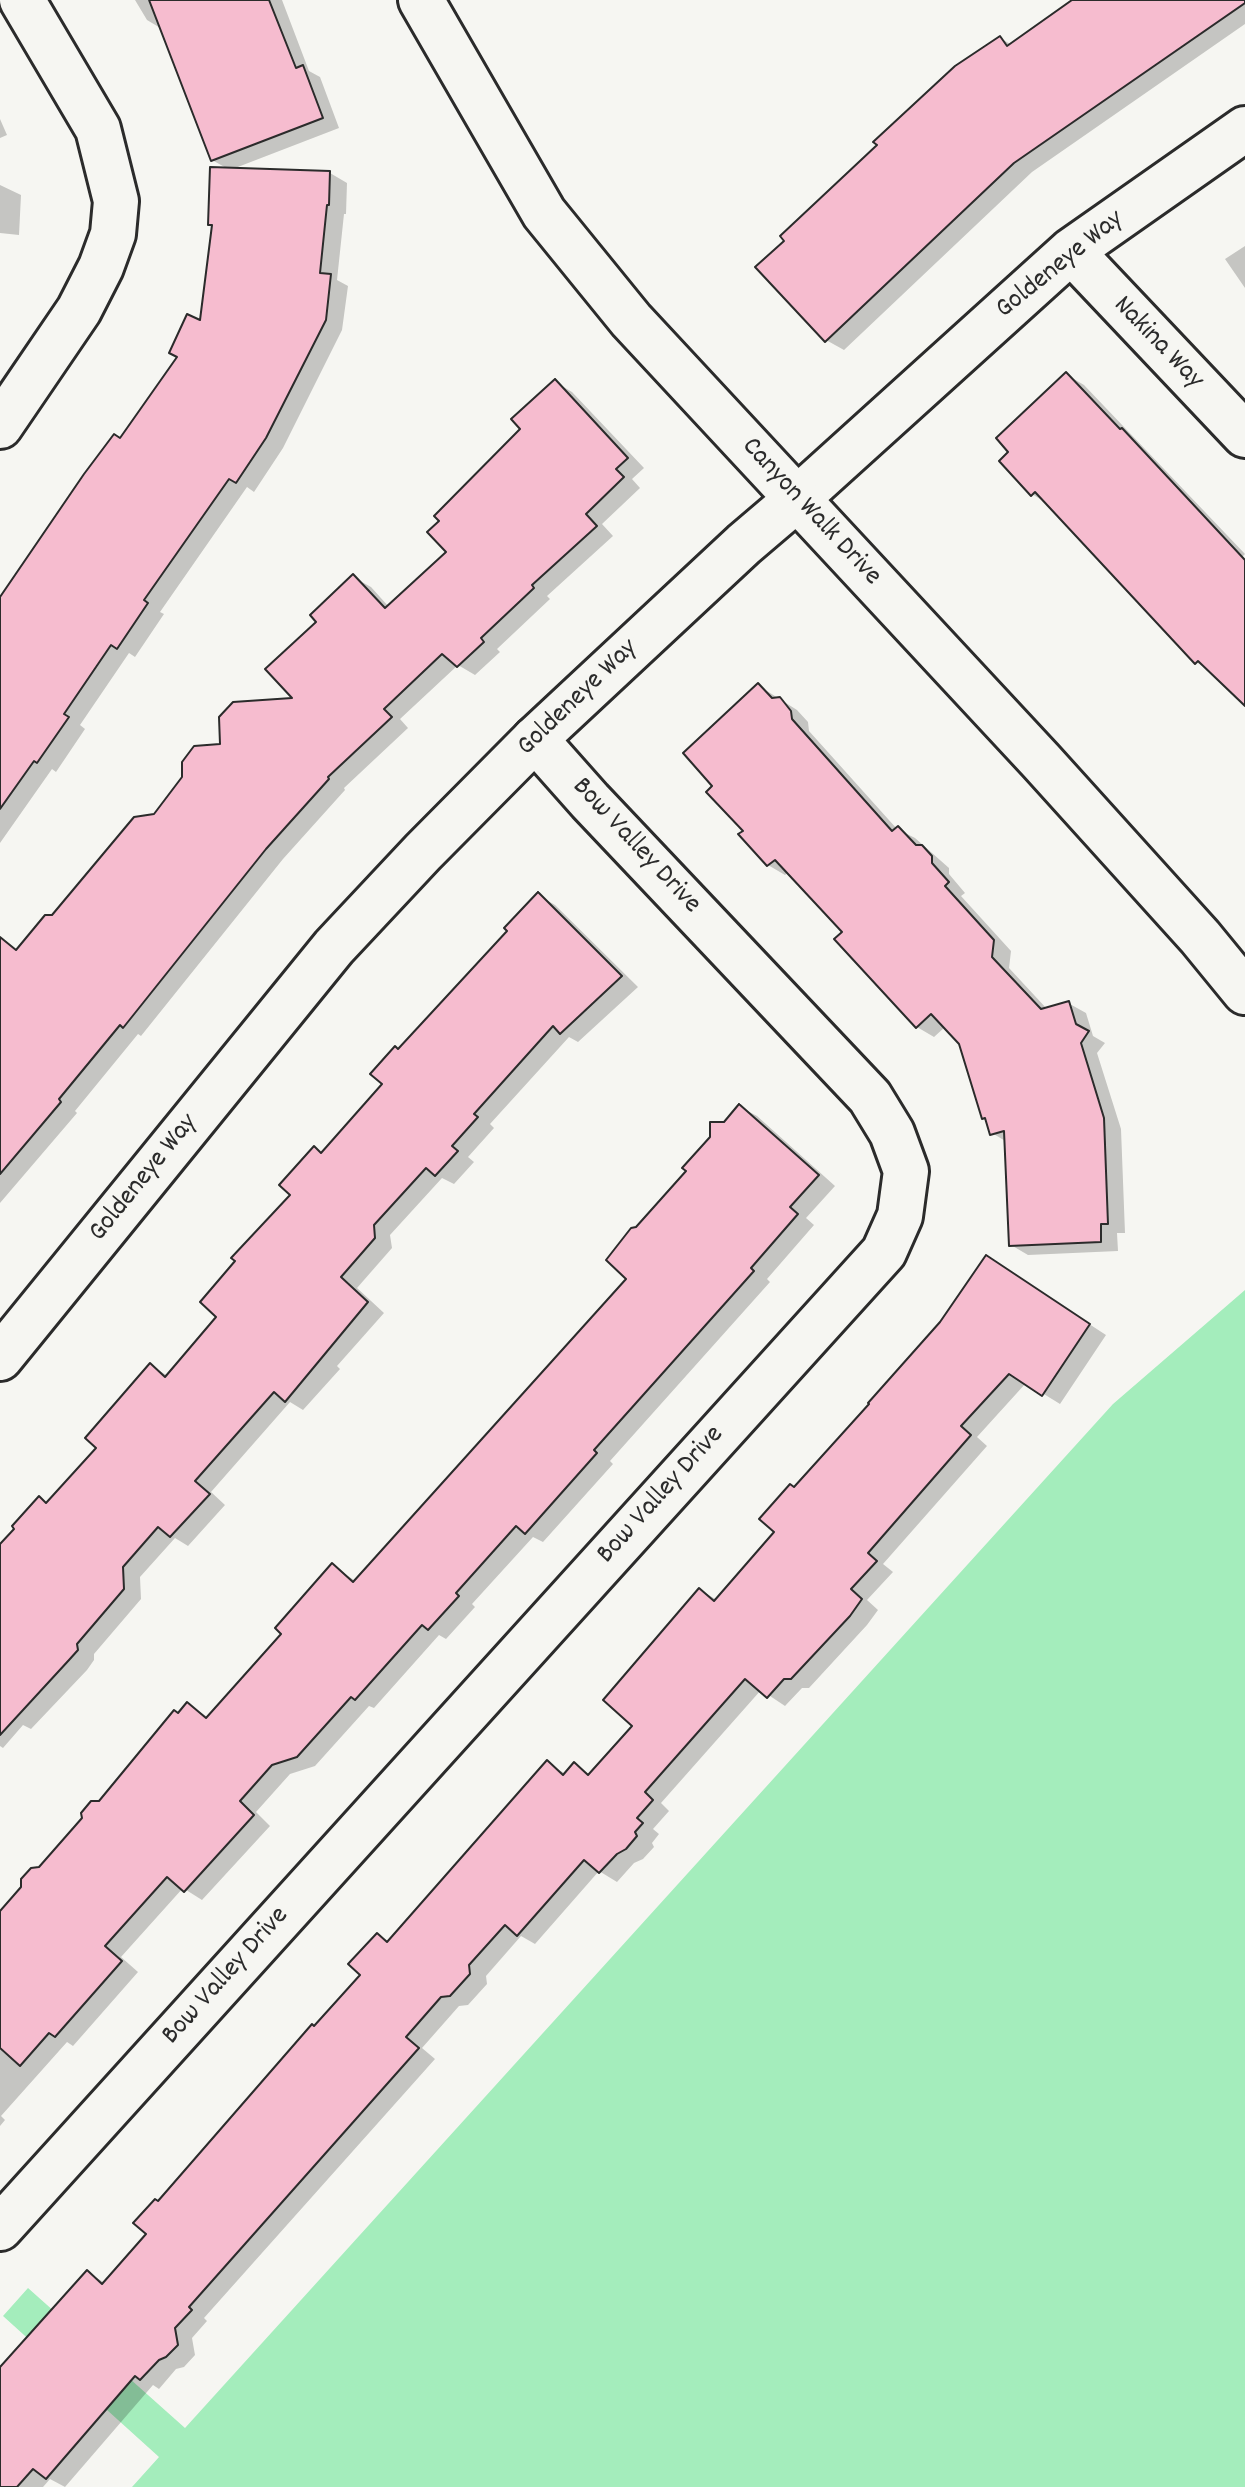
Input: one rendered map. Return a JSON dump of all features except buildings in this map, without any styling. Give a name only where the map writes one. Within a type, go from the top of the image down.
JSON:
[{"type":"street","points":[[0,426],[79,310],[101,267],[113,234],[116,201],[98,129],[22,0]]},
{"type":"street","name":"Canyon Walk Drive","points":[[421,0],[544,213],[631,320],[1052,773],[1200,937],[1245,992]]},
{"type":"street","name":"Goldeneye Way","points":[[0,1358],[334,947],[535,739],[744,544],[1071,251],[1245,129]]},
{"type":"street","name":"Nakina Way","points":[[1071,251],[1245,435]]},
{"type":"street","name":"Bow Valley Drive","points":[[0,2228],[884,1252],[900,1216],[906,1171],[892,1133],[870,1097],[535,739]]},
{"type":"green space","points":[[1245,1290],[1245,2487],[132,2487],[159,2457],[3,2316],[28,2288],[185,2428],[1113,1404]]}]
